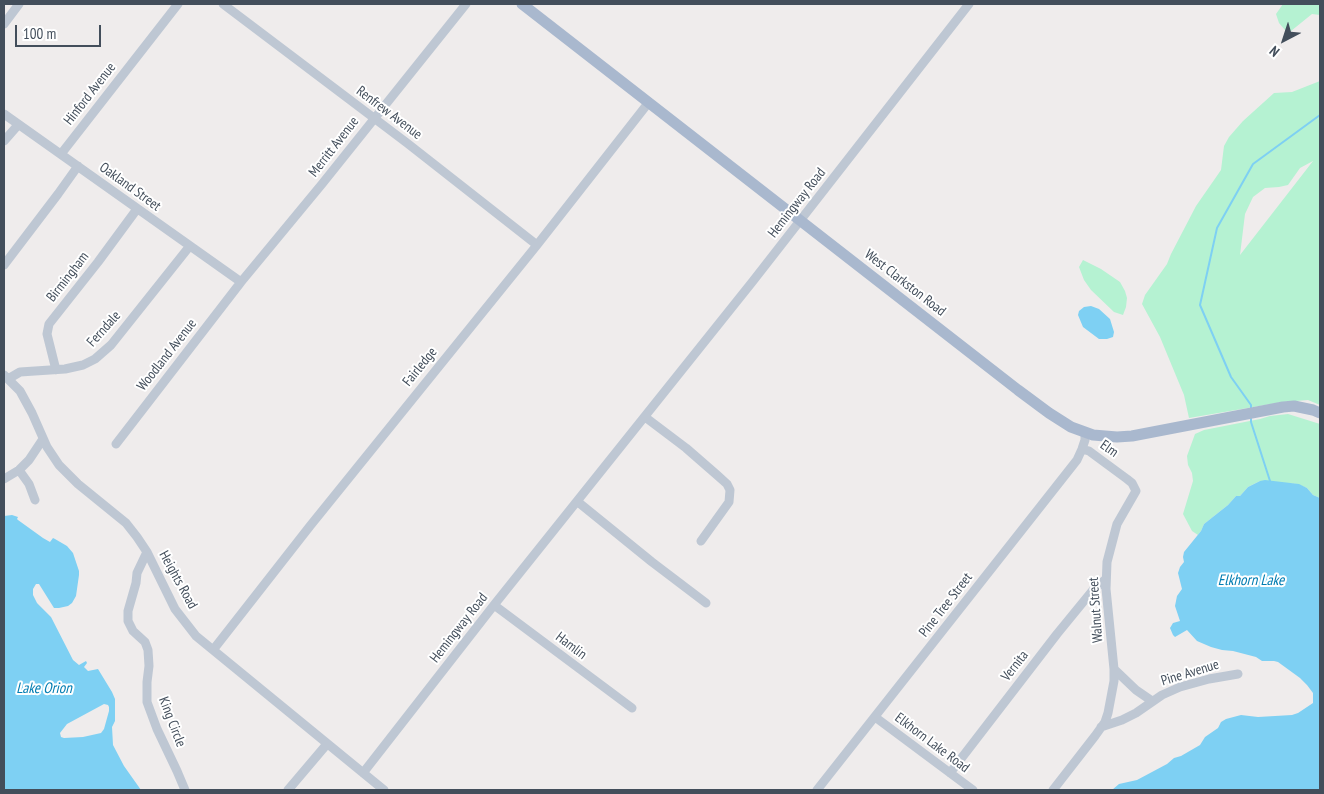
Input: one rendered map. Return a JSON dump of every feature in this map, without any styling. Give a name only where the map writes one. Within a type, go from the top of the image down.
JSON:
[{"type":"main road","name":"West Clarkston Road","points":[[522,4],[1041,407],[1071,427],[1093,435],[1132,436],[1283,407],[1294,406],[1320,413]]},
{"type":"street","points":[[4,24],[19,4]]},
{"type":"street","name":"Hinford Avenue","points":[[61,154],[178,4]]},
{"type":"street","name":"Renfrew Avenue","points":[[223,4],[407,143],[537,245]]},
{"type":"street","name":"Merritt Avenue","points":[[241,282],[466,4]]},
{"type":"street","name":"Hemingway Road","points":[[362,773],[494,605],[646,417],[969,4]]},
{"type":"street","name":"Fairledge","points":[[212,650],[537,245],[649,102]]},
{"type":"street","name":"Oakland Street","points":[[4,114],[189,247],[241,282]]},
{"type":"street","points":[[4,141],[18,125]]},
{"type":"street","points":[[4,265],[78,166]]},
{"type":"street","name":"Birmingham","points":[[56,370],[47,334],[49,324],[137,209]]},
{"type":"street","name":"Ferndale","points":[[6,377],[20,372],[56,370],[83,365],[95,360],[112,345],[189,247]]},
{"type":"street","name":"Woodland Avenue","points":[[116,444],[241,282]]},
{"type":"street","name":"Heights Road","points":[[6,377],[20,391],[43,439],[59,465],[78,484],[126,523],[147,552],[175,609],[196,636],[384,790]]},
{"type":"street","points":[[646,417],[712,470],[727,484],[730,490],[729,502],[701,541]]},
{"type":"street","name":"Pine Tree Street","points":[[817,790],[1077,460],[1085,440],[1084,432]]},
{"type":"street","points":[[4,479],[19,470],[29,460],[43,439]]},
{"type":"street","name":"Elm","points":[[1082,449],[1089,451],[1119,473]]},
{"type":"street","points":[[19,470],[29,484],[35,500]]},
{"type":"street","name":"Walnut Street","points":[[1053,790],[1101,728],[1110,706],[1114,669],[1106,589],[1107,562],[1117,524],[1136,491],[1132,483],[1119,473]]},
{"type":"street","points":[[578,502],[706,603]]},
{"type":"street","name":"King Circle","points":[[147,552],[137,573],[128,611],[128,621],[133,631],[145,642],[148,650],[147,702],[157,729],[185,790]]},
{"type":"street","name":"Vernita","points":[[950,773],[1057,634],[1093,590],[1106,579]]},
{"type":"street","name":"Hamlin","points":[[494,605],[632,708]]},
{"type":"street","points":[[1101,728],[1136,713],[1152,702],[1114,669]]},
{"type":"street","name":"Pine Avenue","points":[[1152,702],[1180,687],[1238,674]]},
{"type":"street","points":[[1110,706],[1122,720]]},
{"type":"street","name":"Elkhorn Lake Road","points":[[875,717],[973,790]]},
{"type":"street","points":[[288,790],[327,744]]},
{"type":"green space","points":[[1283,4],[1320,4],[1320,15],[1312,14],[1291,31],[1285,30],[1279,23],[1276,14]]},
{"type":"green space","points":[[1320,81],[1320,405],[1308,400],[1283,402],[1189,418],[1184,395],[1160,337],[1142,304],[1145,295],[1167,264],[1196,206],[1221,170],[1224,146],[1229,137],[1243,121],[1274,93],[1292,92]],"holes":[[[1313,161],[1240,255],[1245,214],[1253,197],[1265,188],[1288,185],[1300,168]]]},
{"type":"green space","points":[[1083,260],[1120,282],[1127,298],[1123,315],[1114,312],[1091,290],[1084,280],[1079,267]]},
{"type":"green space","points":[[1288,414],[1320,424],[1320,498],[1313,495],[1307,488],[1297,484],[1260,481],[1248,487],[1240,496],[1236,496],[1228,505],[1204,524],[1198,535],[1192,531],[1183,514],[1193,481],[1187,456],[1195,434],[1204,430]]},
{"type":"water","points":[[1091,306],[1099,309],[1110,319],[1114,332],[1113,337],[1099,339],[1083,327],[1078,315],[1079,311],[1084,307]]},
{"type":"water","name":"Elkhorn Lake","points":[[1265,480],[1299,484],[1320,498],[1320,790],[1112,790],[1119,784],[1137,780],[1200,745],[1205,737],[1218,728],[1221,722],[1226,719],[1241,715],[1258,717],[1292,715],[1313,703],[1313,693],[1307,685],[1278,662],[1262,661],[1256,657],[1211,647],[1197,641],[1187,630],[1175,637],[1170,628],[1173,623],[1180,621],[1175,606],[1177,596],[1182,589],[1178,573],[1184,562],[1184,552],[1201,531],[1204,524],[1228,505],[1236,496],[1240,496],[1248,487]]},
{"type":"water","name":"Lake Orion","points":[[12,515],[18,517],[18,520],[43,538],[50,542],[53,538],[67,546],[73,553],[79,575],[76,596],[72,603],[68,606],[54,608],[39,584],[36,584],[33,589],[33,595],[37,603],[51,617],[73,660],[79,665],[86,661],[87,663],[84,667],[88,671],[98,669],[112,692],[115,699],[115,721],[112,727],[113,745],[124,766],[141,790],[4,790],[4,516]],"holes":[[[104,704],[108,705],[109,711],[101,733],[83,737],[61,737],[60,733],[67,724]]]},
{"type":"waterway","points":[[1251,409],[1251,405],[1231,377],[1200,305],[1217,228],[1253,164],[1320,115]]},
{"type":"waterway","points":[[1251,417],[1270,481]]}]
